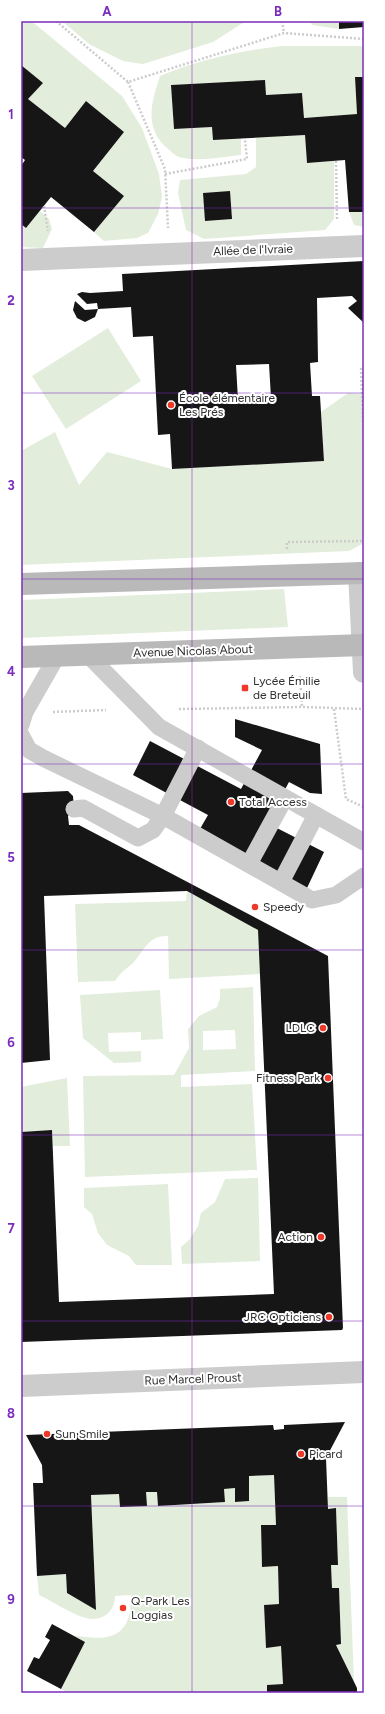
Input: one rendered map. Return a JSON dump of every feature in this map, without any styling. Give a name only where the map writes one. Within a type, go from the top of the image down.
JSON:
[{"type":"main road","points":[[21,584],[362,573]]},
{"type":"main road","name":"Avenue Nicolas About","points":[[21,657],[363,645]]},
{"type":"street","name":"Allée de l'Ivraie","points":[[21,260],[364,246]]},
{"type":"street","points":[[362,573],[364,672]]},
{"type":"street","name":"Rue Marcel Proust","points":[[21,1386],[364,1372]]},
{"type":"lane","points":[[88,654],[159,727],[364,842]]},
{"type":"lane","points":[[21,725],[25,712],[56,656]]},
{"type":"lane","points":[[21,735],[30,750],[43,758],[163,816],[312,900],[336,895],[364,876]]},
{"type":"lane","points":[[74,809],[83,808],[138,838],[153,830],[163,816],[198,748]]},
{"type":"lane","points":[[249,864],[285,798]]},
{"type":"lane","points":[[281,882],[316,815]]},
{"type":"path","points":[[56,21],[128,82],[165,169],[169,254]]},
{"type":"path","points":[[282,21],[284,33]]},
{"type":"path","points":[[128,82],[284,33],[364,39]]},
{"type":"path","points":[[165,174],[247,159],[245,140]]},
{"type":"path","points":[[336,161],[337,247]]},
{"type":"path","points":[[364,365],[361,369],[364,442]]},
{"type":"path","points":[[288,554],[287,542],[364,541]]},
{"type":"path","points":[[300,676],[302,706],[364,709]]},
{"type":"path","points":[[334,708],[346,799],[364,807]]},
{"type":"green space","points":[[21,21],[30,21],[35,24],[122,96],[142,128],[159,174],[162,197],[158,214],[148,233],[137,238],[104,241],[94,232],[123,196],[93,171],[124,132],[86,101],[65,128],[28,99],[42,83],[21,65]]},
{"type":"green space","points":[[62,21],[246,21],[213,42],[143,64],[123,61],[89,44]]},
{"type":"green space","points":[[310,21],[339,21],[339,29],[312,25]]},
{"type":"green space","points":[[282,46],[364,46],[364,77],[355,77],[357,114],[304,118],[302,93],[266,95],[264,80],[171,85],[174,129],[212,127],[241,138],[241,155],[210,159],[179,157],[159,140],[152,123],[152,104],[160,76],[189,65],[220,56]]},
{"type":"green space","points":[[305,135],[307,163],[334,161],[334,219],[325,230],[204,239],[186,230],[178,193],[180,180],[246,174],[256,167],[256,137]]},
{"type":"green space","points":[[40,211],[49,219],[52,229],[43,248],[21,247],[21,224],[26,228]]},
{"type":"green space","points":[[349,212],[364,212],[364,227],[354,225]]},
{"type":"green space","points":[[108,328],[141,381],[66,429],[32,376]]},
{"type":"green space","points":[[348,393],[364,394],[364,543],[349,551],[21,565],[21,451],[55,432],[79,485],[107,452],[172,469],[324,461],[321,412]]},
{"type":"green space","points":[[284,589],[288,627],[21,638],[21,600]]},
{"type":"green space","points":[[187,891],[258,930],[260,974],[169,979],[168,936],[161,936],[151,941],[133,963],[121,973],[115,981],[78,982],[75,904],[186,901]]},
{"type":"green space","points":[[253,987],[255,1071],[181,1075],[181,1087],[252,1084],[257,1170],[85,1177],[83,1076],[174,1075],[189,1048],[188,1029],[199,1016],[217,1007],[220,998],[220,989]],"holes":[[[235,1030],[236,1049],[203,1050],[203,1031]]]},
{"type":"green space","points":[[160,990],[163,1039],[141,1040],[141,1032],[108,1033],[109,1052],[141,1051],[141,1062],[114,1063],[83,1038],[80,995]]},
{"type":"green space","points":[[67,1078],[70,1146],[53,1146],[52,1130],[21,1132],[21,1087]]},
{"type":"green space","points":[[258,1178],[260,1261],[182,1264],[181,1247],[190,1239],[198,1226],[201,1213],[215,1202],[225,1179]]},
{"type":"green space","points":[[168,1184],[172,1265],[136,1265],[129,1256],[107,1245],[98,1233],[92,1214],[84,1207],[84,1188]]},
{"type":"green space","points":[[274,1475],[276,1525],[261,1525],[262,1567],[278,1566],[279,1604],[264,1605],[266,1647],[281,1646],[283,1684],[267,1685],[267,1693],[68,1693],[61,1689],[85,1642],[73,1635],[97,1638],[116,1634],[123,1628],[130,1609],[131,1595],[115,1596],[113,1607],[110,1611],[102,1617],[92,1619],[69,1611],[39,1595],[37,1576],[66,1574],[67,1593],[96,1609],[91,1495],[119,1494],[120,1507],[146,1506],[146,1492],[157,1492],[158,1506],[225,1502],[224,1489],[235,1488],[235,1502],[249,1501],[249,1476]]},
{"type":"green space","points":[[328,1497],[347,1497],[354,1683],[336,1645],[341,1644],[339,1588],[332,1588],[331,1565],[338,1565],[336,1508],[328,1509]]},
{"type":"building","points":[[339,21],[364,21],[364,27],[339,29]]},
{"type":"building","points":[[21,65],[43,83],[28,99],[65,128],[86,101],[124,132],[93,171],[124,196],[94,232],[51,197],[26,228],[21,224],[21,166],[25,160],[21,157]]},
{"type":"building","points":[[355,77],[364,77],[364,212],[349,212],[345,160],[307,163],[305,135],[213,140],[212,127],[174,129],[171,85],[265,80],[266,95],[302,93],[304,118],[357,114]]},
{"type":"building","points":[[230,191],[232,219],[205,221],[203,193]]},
{"type":"building","points":[[364,261],[364,323],[348,308],[357,301],[352,296],[317,298],[318,362],[310,363],[312,396],[320,396],[324,461],[172,469],[170,434],[158,435],[153,336],[133,337],[131,307],[98,309],[97,303],[87,304],[77,294],[82,292],[123,291],[122,274]],"holes":[[[269,364],[271,398],[238,400],[236,365]]]},
{"type":"building","points":[[75,301],[85,310],[98,309],[95,317],[85,322],[77,318],[73,310]]},
{"type":"building","name":"Total Access","points":[[235,719],[320,744],[322,794],[310,793],[289,782],[267,823],[324,852],[307,888],[193,841],[208,815],[133,775],[150,741],[241,789],[262,750],[235,737]]},
{"type":"building","points":[[68,791],[73,796],[74,809],[68,816],[69,825],[79,825],[328,956],[342,1330],[21,1342],[21,1132],[52,1130],[59,1302],[274,1294],[258,930],[187,891],[44,896],[50,1060],[21,1063],[21,793]]},
{"type":"building","points":[[345,1422],[326,1458],[328,1509],[336,1508],[338,1565],[331,1565],[332,1588],[339,1588],[341,1644],[336,1645],[357,1688],[357,1693],[267,1693],[267,1685],[283,1684],[281,1646],[266,1648],[264,1605],[279,1604],[278,1566],[262,1567],[261,1525],[276,1525],[274,1475],[249,1476],[249,1501],[235,1502],[235,1488],[224,1489],[225,1502],[158,1506],[157,1492],[146,1492],[147,1506],[120,1507],[119,1494],[91,1495],[96,1610],[67,1593],[66,1574],[37,1576],[33,1483],[43,1483],[42,1465],[26,1435],[273,1425],[274,1430],[284,1429],[284,1425]]},
{"type":"building","points":[[52,1624],[85,1642],[61,1689],[27,1671],[34,1657],[39,1659],[50,1640],[45,1637]]},
{"type":"place","name":"École élémentaire Les Prés","points":[[171,405]]},
{"type":"place","name":"Lycée Émilie de Breteuil","points":[[245,688]]},
{"type":"place","name":"Total Access","points":[[231,802]]},
{"type":"place","name":"Speedy","points":[[255,907]]},
{"type":"place","name":"LDLC","points":[[323,1028]]},
{"type":"place","name":"Fitness Park","points":[[328,1078]]},
{"type":"place","name":"Action","points":[[321,1237]]},
{"type":"place","name":"JRC Opticiens","points":[[329,1317]]},
{"type":"place","name":"Sun Smile","points":[[47,1434]]},
{"type":"place","name":"Picard","points":[[301,1454]]},
{"type":"place","name":"Q-Park Les Loggias","points":[[123,1608]]}]
